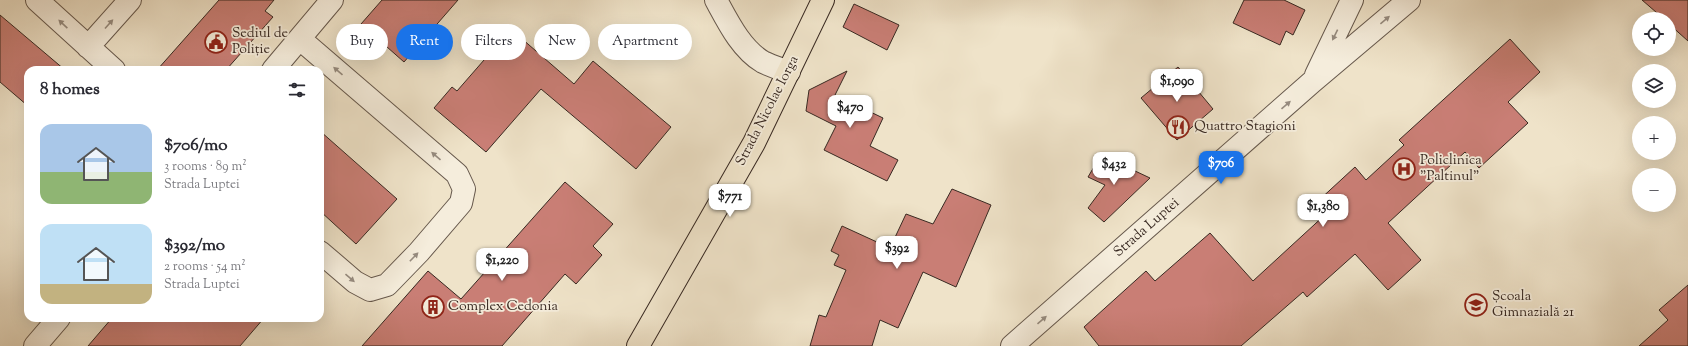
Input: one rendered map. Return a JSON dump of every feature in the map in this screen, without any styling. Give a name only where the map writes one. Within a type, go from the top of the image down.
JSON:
[{"type":"main road","name":"Strada Nicolae Iorga","points":[[638,346],[754,143],[823,0]]},
{"type":"street","points":[[37,0],[109,66]]},
{"type":"street","points":[[88,47],[130,0]]},
{"type":"street","points":[[276,66],[332,0]]},
{"type":"street","points":[[716,0],[729,23],[749,51],[762,61],[789,72]]},
{"type":"street","points":[[1312,82],[1352,0]]},
{"type":"street","name":"Strada Luptei","points":[[1012,346],[1312,82],[1409,0]]},
{"type":"street","points":[[300,39],[457,174],[464,189],[461,203],[419,252],[387,285],[370,290],[355,282],[324,255]]},
{"type":"street","points":[[35,346],[56,322]]},
{"type":"building","name":"Sediul de Poliție","points":[[219,0],[274,0],[265,11],[273,17],[230,66],[161,66]]},
{"type":"building","points":[[382,0],[458,0],[437,24],[396,24],[396,55],[388,48],[388,24],[361,24]]},
{"type":"building","points":[[1244,0],[1284,0],[1305,10],[1293,35],[1286,31],[1280,45],[1233,23]]},
{"type":"building","points":[[1642,0],[1688,0],[1688,41],[1676,30],[1676,12],[1656,12]]},
{"type":"building","points":[[854,4],[899,25],[887,50],[843,27]]},
{"type":"building","points":[[0,15],[60,66],[24,66],[24,103],[0,82]]},
{"type":"building","points":[[1510,39],[1540,72],[1508,102],[1528,123],[1479,168],[1465,152],[1388,223],[1421,260],[1388,290],[1355,254],[1307,297],[1303,292],[1241,346],[1099,346],[1084,327],[1146,271],[1155,281],[1210,233],[1253,281],[1327,213],[1317,202],[1355,167],[1366,180],[1404,145],[1399,140]]},
{"type":"building","points":[[526,42],[534,49],[534,60],[546,60],[574,84],[593,61],[671,127],[636,169],[541,89],[486,152],[434,108],[452,87],[457,91],[484,60],[526,60]]},
{"type":"building","points":[[1178,67],[1213,109],[1177,140],[1141,98]]},
{"type":"building","points":[[847,71],[835,95],[883,118],[870,146],[898,160],[887,181],[824,150],[836,126],[806,111],[809,90]]},
{"type":"building","points":[[324,135],[397,199],[356,244],[324,215]]},
{"type":"building","points":[[1101,155],[1150,178],[1104,222],[1088,208],[1105,185],[1088,177]]},
{"type":"building","points":[[565,182],[613,224],[593,246],[602,255],[576,284],[565,274],[502,346],[362,346],[428,271],[461,299]]},
{"type":"building","points":[[952,189],[991,205],[956,287],[923,272],[898,328],[880,320],[872,346],[810,346],[819,315],[826,317],[846,270],[834,265],[839,255],[831,251],[842,226],[890,248],[906,214],[933,224]]},
{"type":"building","points":[[1688,285],[1688,346],[1639,346],[1668,320],[1659,310]]},
{"type":"building","points":[[109,322],[261,322],[240,346],[88,346]]},
{"type":"place","name":"Sediul de Poliție","points":[[216,42]]},
{"type":"place","name":"Quattro Stagioni","points":[[1178,127]]},
{"type":"place","name":"Policlinica \"Paltinul\"","points":[[1404,169]]},
{"type":"place","name":"Școala Gimnazială 21","points":[[1476,305]]},
{"type":"place","name":"Complex Cedonia","points":[[433,307]]}]
